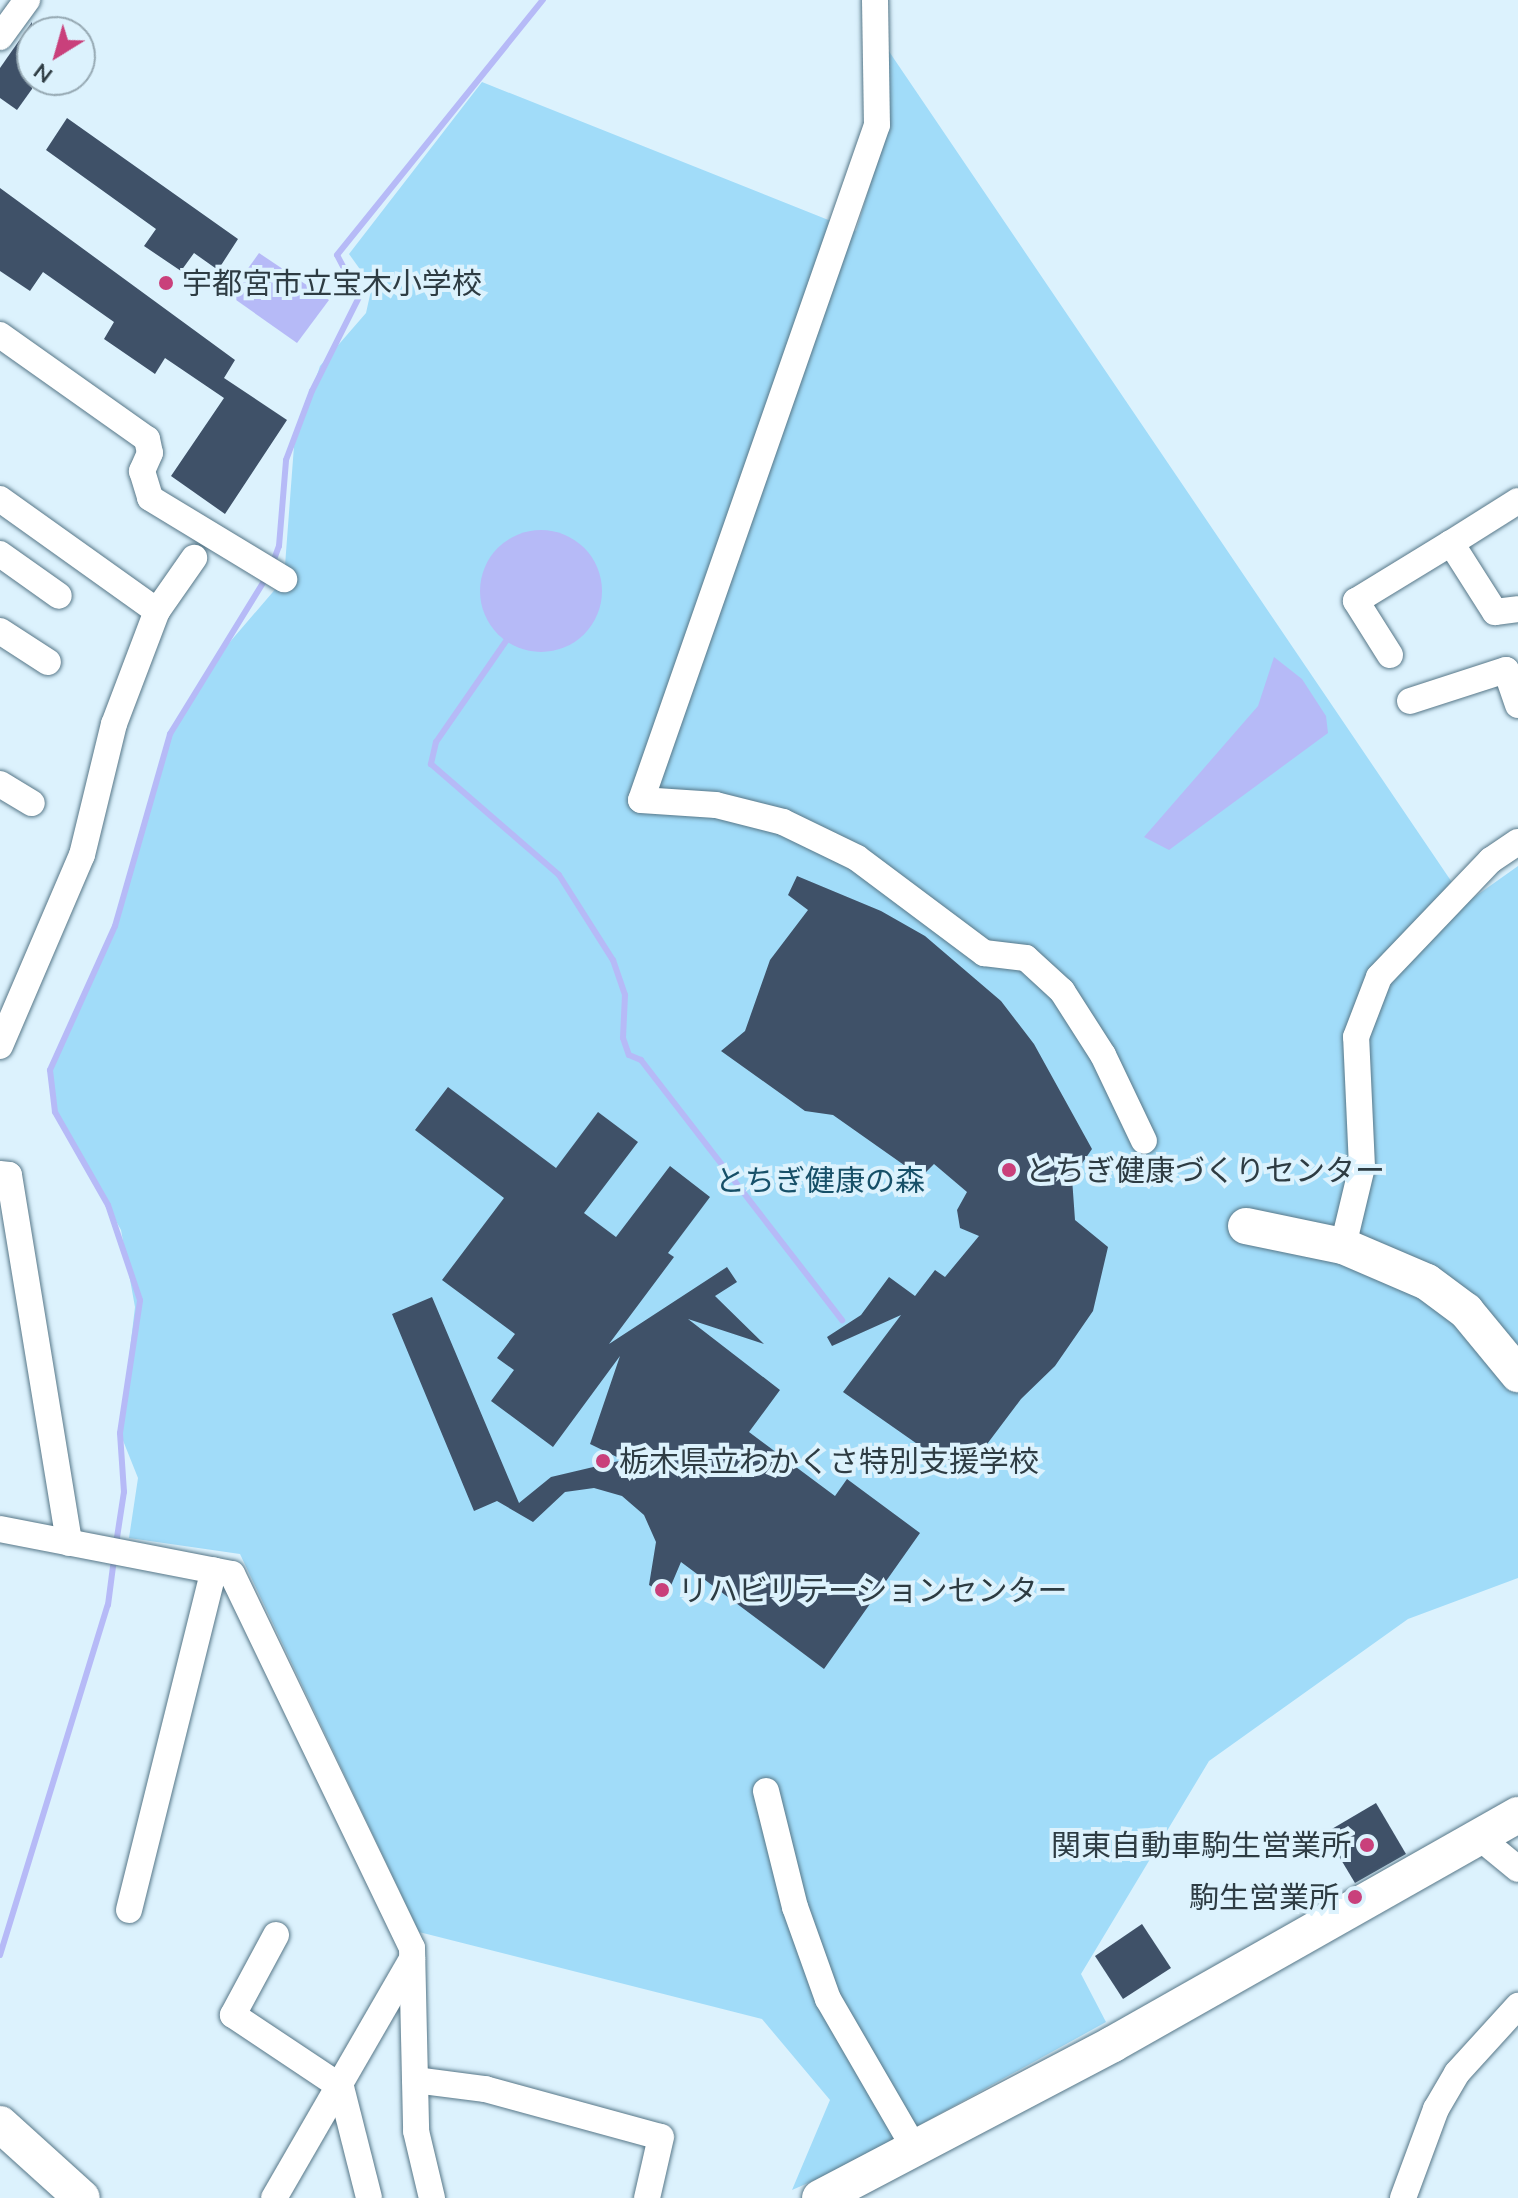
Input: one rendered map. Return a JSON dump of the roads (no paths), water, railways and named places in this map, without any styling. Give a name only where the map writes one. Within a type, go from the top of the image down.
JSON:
[{"type":"street","points":[[0,37],[27,0]]},
{"type":"street","points":[[875,0],[877,125],[641,800],[716,805],[783,822],[857,858],[984,953],[1026,958],[1062,991],[1087,1030],[1144,1141]]},
{"type":"street","points":[[0,335],[147,439],[150,453],[142,471],[150,498],[284,579]]},
{"type":"street","points":[[0,499],[157,611]]},
{"type":"street","points":[[1390,655],[1356,601],[1518,501]]},
{"type":"street","points":[[1451,543],[1495,612],[1518,609]]},
{"type":"street","points":[[0,554],[59,596]]},
{"type":"street","points":[[0,1046],[82,855],[114,724],[157,611],[194,558]]},
{"type":"street","points":[[0,631],[48,662]]},
{"type":"street","points":[[1410,701],[1506,670],[1518,705]]},
{"type":"street","points":[[0,784],[32,803]]},
{"type":"street","points":[[1343,1246],[1362,1167],[1356,1037],[1379,977],[1491,860],[1518,842]]},
{"type":"street","points":[[0,1174],[9,1175],[69,1543]]},
{"type":"street","points":[[1246,1226],[1343,1246],[1405,1271],[1449,1297],[1495,1341],[1518,1374]]},
{"type":"street","points":[[0,1529],[232,1574],[412,1948],[416,2131],[432,2198]]},
{"type":"street","points":[[129,1910],[214,1570]]},
{"type":"street","points":[[766,1791],[795,1907],[828,1999],[915,2149]]},
{"type":"street","points":[[820,2198],[915,2149],[1518,1815]]},
{"type":"street","points":[[1479,1837],[1518,1869]]},
{"type":"street","points":[[276,1935],[233,2015],[341,2087],[369,2198]]},
{"type":"street","points":[[274,2198],[341,2087],[412,1959]]},
{"type":"street","points":[[1403,2198],[1436,2109],[1457,2073],[1518,2006]]},
{"type":"street","points":[[415,2080],[485,2089],[661,2137],[647,2198]]},
{"type":"street","points":[[0,2124],[82,2198]]},
{"type":"waterway","points":[[272,565],[279,546],[286,460],[312,391],[359,297],[337,255],[543,0]]},
{"type":"waterway","points":[[116,1544],[124,1492],[120,1433],[140,1300],[108,1205],[55,1112],[50,1070],[115,926],[170,734],[268,575]]},
{"type":"waterway","points":[[506,641],[436,742],[431,764],[559,875],[613,960],[625,995],[623,1038],[629,1055],[641,1060],[842,1320]]},
{"type":"waterway","points":[[0,1955],[108,1605],[114,1559]]},
{"type":"place","name":"宇都宮市立宝木小学校","points":[[166,283]]},
{"type":"place","name":"とちぎ健康づくりセンター","points":[[1009,1170]]},
{"type":"place","name":"栃木県立わかくさ特別支援学校","points":[[603,1461]]},
{"type":"place","name":"リハビリテーションセンター","points":[[662,1590]]},
{"type":"place","name":"関東自動車駒生営業所","points":[[1367,1845]]},
{"type":"place","name":"駒生営業所","points":[[1355,1897]]},
{"type":"park label","name":"とちぎ健康の森","points":[[820,1180]]}]
